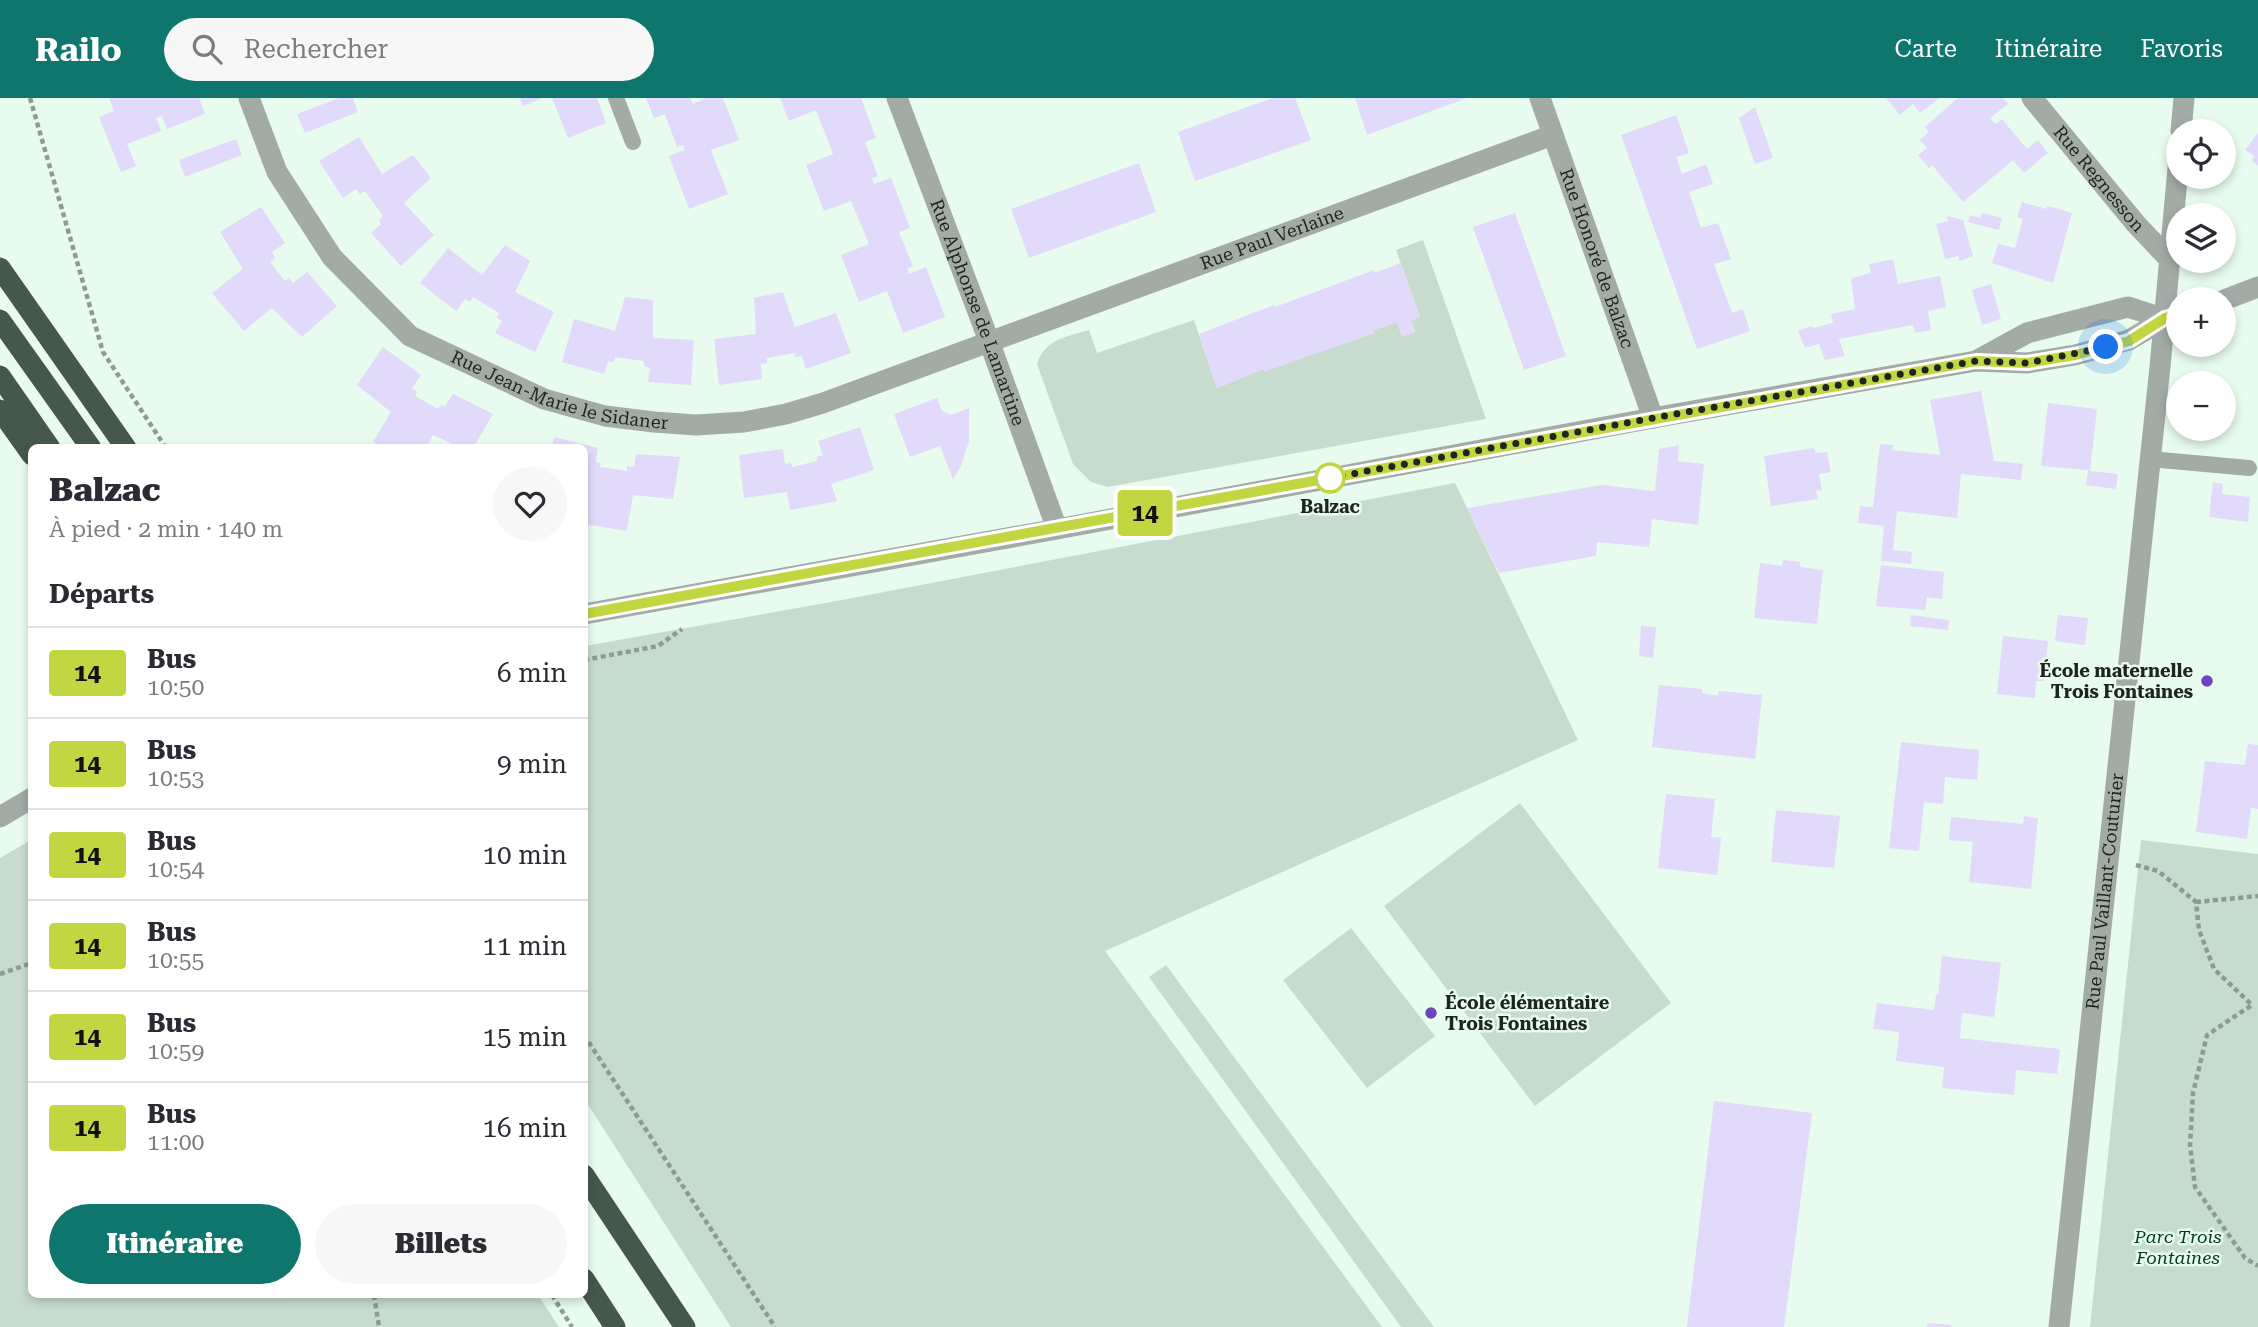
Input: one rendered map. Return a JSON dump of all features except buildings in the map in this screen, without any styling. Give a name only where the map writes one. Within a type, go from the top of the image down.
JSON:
[{"type":"highway","points":[[0,268],[123,444]]},
{"type":"highway","points":[[0,320],[88,444]]},
{"type":"highway","points":[[0,376],[47,444]]},
{"type":"highway","points":[[0,410],[28,449]]},
{"type":"highway","points":[[588,1181],[685,1327]]},
{"type":"highway","points":[[588,1285],[615,1327]]},
{"type":"street","name":"Rue Jean-Marie le Sidaner","points":[[249,98],[277,172],[332,257],[411,336],[544,399],[605,416],[654,422],[696,425],[744,422],[823,403],[989,341]]},
{"type":"street","name":"Rue Alphonse de Lamartine","points":[[897,98],[1057,529]]},
{"type":"street","name":"Rue Honoré de Balzac","points":[[1540,98],[1653,418]]},
{"type":"street","name":"Rue Regnesson","points":[[2032,98],[2136,224],[2166,256]]},
{"type":"street","points":[[2182,119],[2185,98]]},
{"type":"street","name":"Rue Paul Verlaine","points":[[989,341],[1553,135]]},
{"type":"street","points":[[2236,295],[2258,287]]},
{"type":"street","points":[[1976,361],[2027,332],[2128,307],[2166,315]]},
{"type":"street","points":[[588,613],[1976,361],[2027,363],[2075,355],[2129,341],[2166,319]]},
{"type":"street","name":"Rue Paul Vaillant-Couturier","points":[[2059,1327],[2150,458],[2166,355]]},
{"type":"street","points":[[0,817],[28,800]]},
{"type":"lane","points":[[616,98],[633,142]]},
{"type":"lane","points":[[2150,458],[2249,468]]},
{"type":"path","points":[[30,98],[103,352],[163,444]]},
{"type":"path","points":[[588,659],[658,646],[688,624]]},
{"type":"path","points":[[2109,856],[2158,871],[2196,902],[2199,930],[2214,969],[2252,1005],[2207,1035],[2193,1093],[2190,1145],[2194,1187],[2245,1258],[2258,1266]]},
{"type":"path","points":[[2196,902],[2258,896]]},
{"type":"path","points":[[0,974],[28,964]]},
{"type":"path","points":[[588,1041],[775,1327]]},
{"type":"path","points":[[374,1298],[379,1327]]},
{"type":"path","points":[[554,1298],[572,1327]]},
{"type":"green space","points":[[1423,240],[1486,419],[1108,487],[1091,482],[1073,464],[1037,364],[1045,349],[1057,340],[1089,330],[1097,353],[1194,320],[1217,388],[1263,369],[1265,371],[1374,333],[1373,330],[1397,322],[1402,336],[1415,332],[1411,320],[1420,317],[1396,250]]},
{"type":"green space","points":[[1455,483],[1578,740],[1105,951],[1382,1327],[731,1327],[588,1105],[588,645]]},
{"type":"green space","points":[[1520,803],[1671,1003],[1535,1106],[1384,906]]},
{"type":"green space","name":"Parc Trois Fontaines","points":[[2141,840],[2258,854],[2258,1327],[2090,1327]]},
{"type":"green space","points":[[28,842],[28,1298],[540,1298],[559,1327],[0,1327],[0,858]]},
{"type":"green space","points":[[1351,928],[1435,1036],[1367,1088],[1283,980]]},
{"type":"green space","points":[[1166,965],[1434,1327],[1401,1327],[1149,977]]},
{"type":"bus line","name":"14","points":[[588,613],[1976,361],[2027,363],[2075,355],[2129,341],[2166,318]]},
{"type":"place","name":"Balzac","points":[[1330,478]]},
{"type":"place","name":"École maternelle Trois Fontaines","points":[[2207,681]]},
{"type":"place","name":"École élémentaire Trois Fontaines","points":[[1431,1013]]},
{"type":"route","points":[[1330,478],[1976,361],[2027,363],[2106,347]]}]
